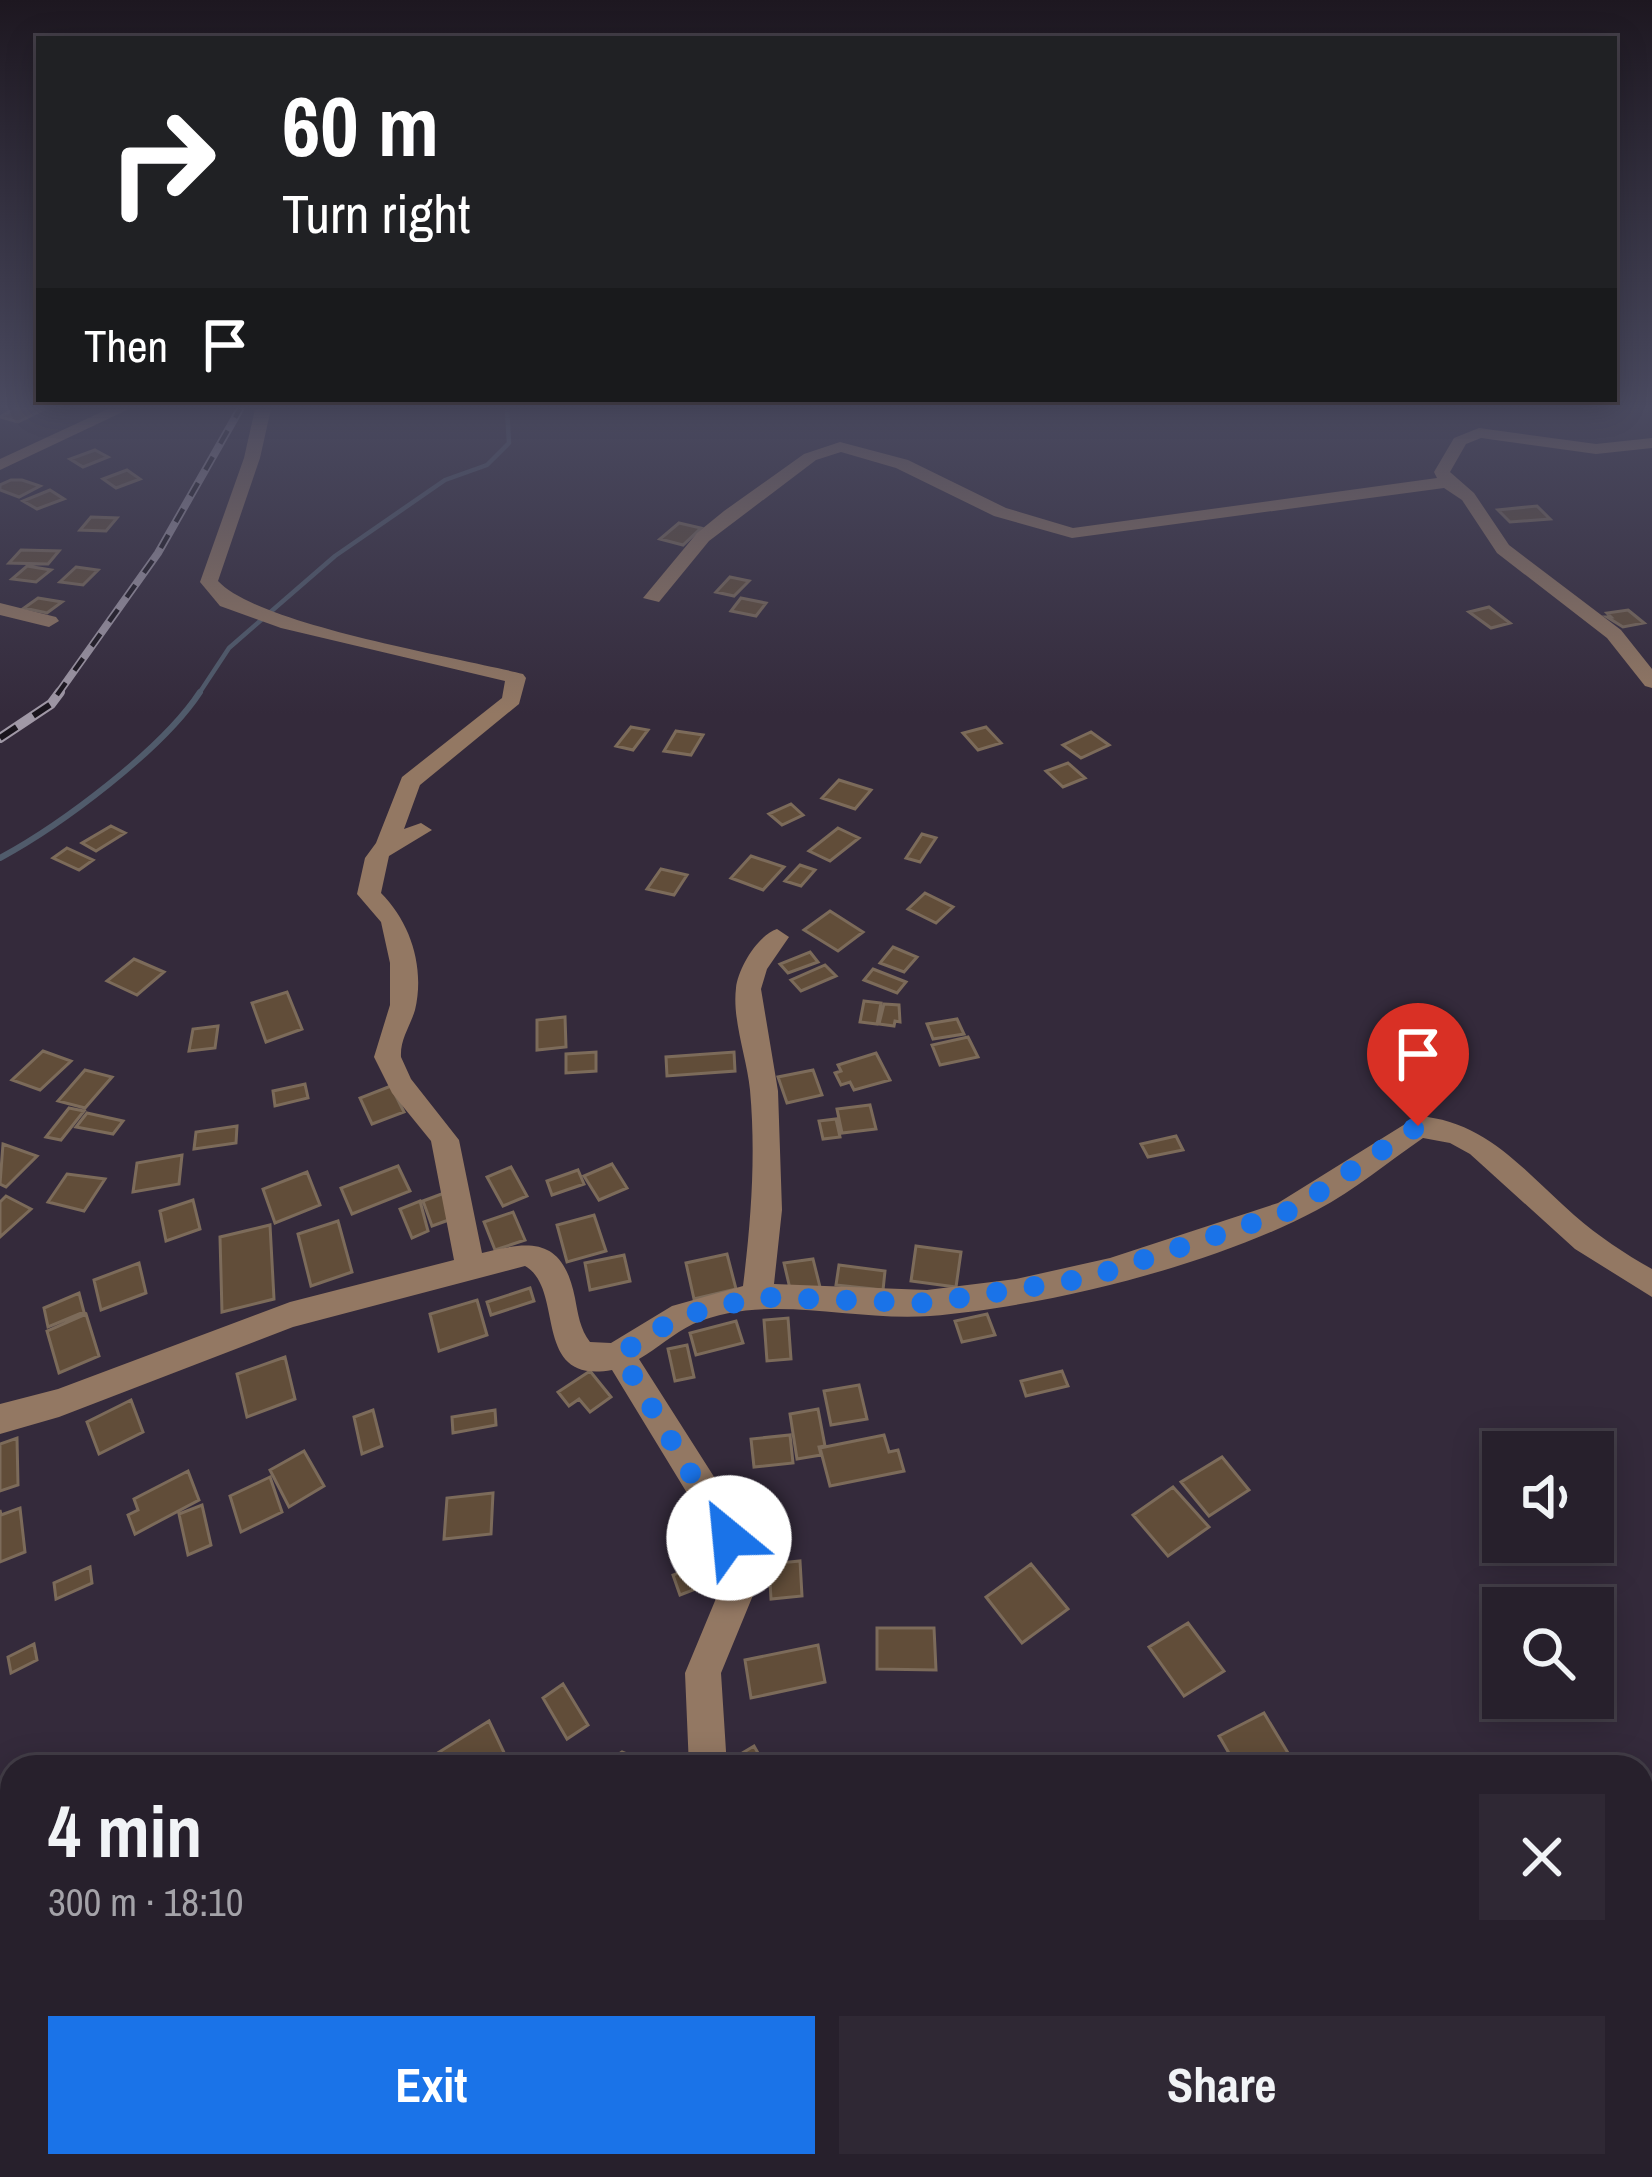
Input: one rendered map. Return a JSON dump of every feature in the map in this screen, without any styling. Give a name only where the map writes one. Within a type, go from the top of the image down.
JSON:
[{"type":"street","points":[[230,511],[209,582],[226,602],[289,625],[516,678],[512,700],[410,782],[387,843],[372,864],[369,894],[393,921],[402,985],[403,1009],[386,1044],[389,1064],[403,1088],[436,1120],[445,1139],[471,1270]]},
{"type":"street","points":[[652,598],[703,537],[736,511]]},
{"type":"street","points":[[997,511],[1072,533],[1237,511]]},
{"type":"street","points":[[1477,511],[1503,550],[1614,634],[1652,682]]},
{"type":"street","points":[[0,609],[49,620]]},
{"type":"street","points":[[387,843],[421,830]]},
{"type":"street","points":[[757,1297],[767,1210],[764,1091],[748,988],[755,967],[777,937]]},
{"type":"street","points":[[0,1419],[59,1403],[290,1315],[536,1256],[556,1278],[569,1339],[580,1354],[597,1359],[620,1354],[678,1317],[757,1297],[927,1303],[1088,1278],[1292,1210],[1418,1126],[1436,1125],[1458,1134],[1568,1227],[1652,1283]]},
{"type":"street","points":[[620,1354],[713,1505],[745,1570],[704,1673],[707,1755]]},
{"type":"building","points":[[1499,511],[1542,511],[1550,519],[1510,522]]},
{"type":"building","points":[[91,517],[117,518],[106,531],[80,530]]},
{"type":"building","points":[[679,523],[701,528],[683,545],[660,539]]},
{"type":"building","points":[[21,550],[59,551],[48,564],[9,563]]},
{"type":"building","points":[[27,566],[51,570],[36,582],[12,579]]},
{"type":"building","points":[[76,567],[98,570],[83,585],[60,582]]},
{"type":"building","points":[[730,577],[749,581],[734,596],[716,592]]},
{"type":"building","points":[[38,598],[62,602],[47,613],[24,608]]},
{"type":"building","points":[[741,598],[766,603],[756,616],[731,611]]},
{"type":"building","points":[[1489,607],[1510,623],[1491,628],[1469,612]]},
{"type":"building","points":[[1628,610],[1644,623],[1623,627],[1607,617],[1611,617],[1607,613]]},
{"type":"building","points":[[631,727],[648,730],[633,750],[616,746]]},
{"type":"building","points":[[986,727],[1001,743],[978,750],[963,733]]},
{"type":"building","points":[[676,731],[703,735],[691,755],[664,751]]},
{"type":"building","points":[[1091,732],[1109,745],[1081,758],[1063,745]]},
{"type":"building","points":[[1068,763],[1085,778],[1063,787],[1046,771]]},
{"type":"building","points":[[839,780],[871,790],[855,809],[822,798]]},
{"type":"building","points":[[791,804],[803,815],[782,825],[769,814]]},
{"type":"building","points":[[111,826],[125,833],[96,851],[82,843]]},
{"type":"building","points":[[838,828],[859,838],[830,861],[809,851]]},
{"type":"building","points":[[922,834],[936,838],[920,862],[906,858]]},
{"type":"building","points":[[67,848],[93,860],[79,870],[53,858]]},
{"type":"building","points":[[751,856],[784,867],[763,890],[731,878]]},
{"type":"building","points":[[800,865],[815,870],[801,886],[785,881]]},
{"type":"building","points":[[661,869],[687,875],[674,895],[647,889]]},
{"type":"building","points":[[925,893],[953,907],[936,923],[908,909]]},
{"type":"building","points":[[830,911],[863,932],[838,951],[804,930]]},
{"type":"building","points":[[893,947],[917,957],[904,972],[880,963]]},
{"type":"building","points":[[810,952],[818,962],[788,973],[780,964]]},
{"type":"building","points":[[134,959],[164,972],[137,995],[107,981]]},
{"type":"building","points":[[825,965],[836,976],[801,991],[791,980]]},
{"type":"building","points":[[873,969],[906,982],[897,993],[864,980]]},
{"type":"building","points":[[287,992],[302,1029],[266,1042],[252,1003]]},
{"type":"building","points":[[864,1001],[881,1003],[877,1024],[860,1022]]},
{"type":"building","points":[[884,1004],[899,1005],[900,1022],[895,1021],[894,1026],[879,1024]]},
{"type":"building","points":[[565,1017],[566,1047],[537,1050],[537,1020]]},
{"type":"building","points":[[957,1019],[964,1034],[933,1039],[927,1024]]},
{"type":"building","points":[[218,1026],[215,1048],[189,1051],[193,1029]]},
{"type":"building","points":[[968,1037],[978,1057],[940,1065],[932,1045]]},
{"type":"building","points":[[43,1051],[71,1061],[40,1090],[12,1080]]},
{"type":"building","points":[[596,1052],[596,1071],[566,1073],[566,1054]]},
{"type":"building","points":[[734,1052],[735,1071],[667,1076],[666,1057]]},
{"type":"building","points":[[876,1053],[890,1080],[854,1090],[850,1082],[841,1085],[835,1073],[841,1071],[838,1065]]},
{"type":"building","points":[[85,1070],[112,1077],[85,1108],[58,1101]]},
{"type":"building","points":[[813,1070],[822,1095],[787,1103],[778,1077]]},
{"type":"building","points":[[305,1084],[308,1098],[275,1106],[273,1091]]},
{"type":"building","points":[[391,1086],[404,1112],[372,1124],[360,1098]]},
{"type":"building","points":[[870,1105],[876,1129],[842,1133],[837,1109]]},
{"type":"building","points":[[69,1108],[84,1111],[61,1140],[46,1137]]},
{"type":"building","points":[[87,1113],[123,1121],[113,1134],[76,1127]]},
{"type":"building","points":[[836,1119],[840,1137],[823,1139],[819,1121]]},
{"type":"building","points":[[237,1126],[236,1143],[194,1149],[196,1132]]},
{"type":"building","points":[[1176,1136],[1183,1150],[1148,1157],[1141,1144]]},
{"type":"building","points":[[3,1144],[37,1156],[6,1187],[0,1184]]},
{"type":"building","points":[[182,1155],[179,1184],[133,1192],[137,1163]]},
{"type":"building","points":[[612,1164],[627,1188],[599,1200],[584,1176]]},
{"type":"building","points":[[398,1166],[410,1191],[352,1214],[341,1188]]},
{"type":"building","points":[[511,1167],[527,1196],[503,1206],[487,1177]]},
{"type":"building","points":[[578,1170],[584,1184],[552,1195],[547,1181]]},
{"type":"building","points":[[307,1172],[320,1205],[275,1223],[263,1189]]},
{"type":"building","points":[[67,1174],[105,1179],[84,1211],[48,1202]]},
{"type":"building","points":[[447,1192],[457,1217],[432,1226],[423,1201]]},
{"type":"building","points":[[6,1196],[31,1209],[0,1237],[0,1202]]},
{"type":"building","points":[[193,1200],[200,1229],[166,1241],[160,1211]]},
{"type":"building","points":[[420,1201],[428,1231],[412,1238],[400,1209]]},
{"type":"building","points":[[513,1212],[525,1240],[495,1250],[484,1222]]},
{"type":"building","points":[[594,1215],[606,1251],[567,1262],[557,1225]]},
{"type":"building","points":[[338,1221],[352,1272],[311,1286],[298,1234]]},
{"type":"building","points":[[270,1225],[274,1299],[222,1312],[220,1237]]},
{"type":"building","points":[[916,1246],[961,1252],[956,1287],[911,1281]]},
{"type":"building","points":[[727,1254],[736,1289],[694,1299],[686,1263]]},
{"type":"building","points":[[624,1255],[630,1281],[590,1290],[585,1263]]},
{"type":"building","points":[[813,1259],[820,1287],[791,1293],[784,1263]]},
{"type":"building","points":[[139,1263],[146,1293],[101,1310],[94,1280]]},
{"type":"building","points":[[839,1265],[885,1271],[883,1290],[836,1285]]},
{"type":"building","points":[[530,1288],[534,1301],[491,1315],[487,1302]]},
{"type":"building","points":[[79,1293],[84,1312],[48,1327],[44,1308]]},
{"type":"building","points":[[477,1300],[487,1335],[439,1351],[430,1314]]},
{"type":"building","points":[[86,1314],[99,1356],[59,1373],[47,1331]]},
{"type":"building","points":[[987,1314],[995,1335],[962,1342],[955,1321]]},
{"type":"building","points":[[788,1318],[791,1359],[767,1361],[764,1320]]},
{"type":"building","points":[[736,1321],[743,1343],[696,1355],[690,1333]]},
{"type":"building","points":[[687,1345],[694,1377],[675,1381],[668,1349]]},
{"type":"building","points":[[285,1357],[295,1399],[247,1417],[237,1374]]},
{"type":"building","points":[[590,1371],[611,1397],[590,1412],[579,1399],[569,1406],[558,1392]]},
{"type":"building","points":[[1062,1371],[1068,1386],[1026,1396],[1021,1381]]},
{"type":"building","points":[[859,1385],[867,1419],[831,1425],[824,1391]]},
{"type":"building","points":[[131,1400],[143,1432],[99,1454],[87,1422]]},
{"type":"building","points":[[818,1409],[825,1446],[819,1447],[821,1455],[797,1459],[790,1414]]},
{"type":"building","points":[[373,1410],[382,1446],[362,1454],[354,1417]]},
{"type":"building","points":[[495,1410],[496,1425],[453,1433],[452,1417]]},
{"type":"building","points":[[790,1435],[793,1463],[754,1467],[751,1439]]},
{"type":"building","points":[[884,1435],[889,1452],[898,1450],[904,1471],[830,1486],[820,1448]]},
{"type":"building","points":[[17,1438],[18,1485],[0,1491],[0,1444]]},
{"type":"building","points":[[304,1451],[324,1486],[289,1507],[270,1470]]},
{"type":"building","points":[[1222,1457],[1249,1490],[1209,1516],[1181,1482]]},
{"type":"building","points":[[188,1471],[199,1500],[135,1534],[128,1515],[138,1510],[134,1499]]},
{"type":"building","points":[[270,1477],[282,1512],[241,1532],[230,1496]]},
{"type":"building","points":[[1173,1487],[1209,1527],[1168,1556],[1133,1515]]},
{"type":"building","points":[[493,1493],[491,1534],[444,1539],[447,1498]]},
{"type":"building","points":[[202,1505],[211,1545],[188,1555],[179,1514]]},
{"type":"building","points":[[20,1508],[25,1552],[0,1562],[0,1510],[1,1515]]},
{"type":"building","points":[[800,1561],[802,1596],[771,1599],[769,1564]]},
{"type":"building","points":[[1031,1564],[1068,1609],[1022,1643],[986,1597]]},
{"type":"building","points":[[90,1567],[92,1583],[56,1599],[54,1583]]},
{"type":"building","points":[[693,1567],[701,1587],[680,1595],[673,1575]]},
{"type":"building","points":[[1188,1623],[1224,1671],[1184,1696],[1149,1647]]},
{"type":"building","points":[[877,1628],[934,1628],[936,1670],[877,1669]]},
{"type":"building","points":[[34,1644],[37,1660],[11,1673],[8,1657]]},
{"type":"building","points":[[818,1645],[825,1682],[751,1698],[745,1660]]},
{"type":"building","points":[[563,1684],[588,1725],[567,1739],[543,1698]]},
{"type":"building","points":[[1264,1713],[1289,1755],[1230,1755],[1219,1736]]},
{"type":"building","points":[[489,1721],[505,1755],[436,1755]]},
{"type":"building","points":[[754,1746],[759,1755],[739,1755]]},
{"type":"waterway","points":[[200,692],[229,648],[335,556],[401,511]]},
{"type":"waterway","points":[[0,858],[109,784],[161,738],[200,692]]},
{"type":"railway","points":[[57,695],[158,553],[182,511]]},
{"type":"railway","points":[[0,738],[51,704],[60,692]]},
{"type":"route","points":[[729,1538],[620,1354],[678,1317],[757,1297],[927,1303],[1088,1278],[1292,1210],[1418,1126]]}]
